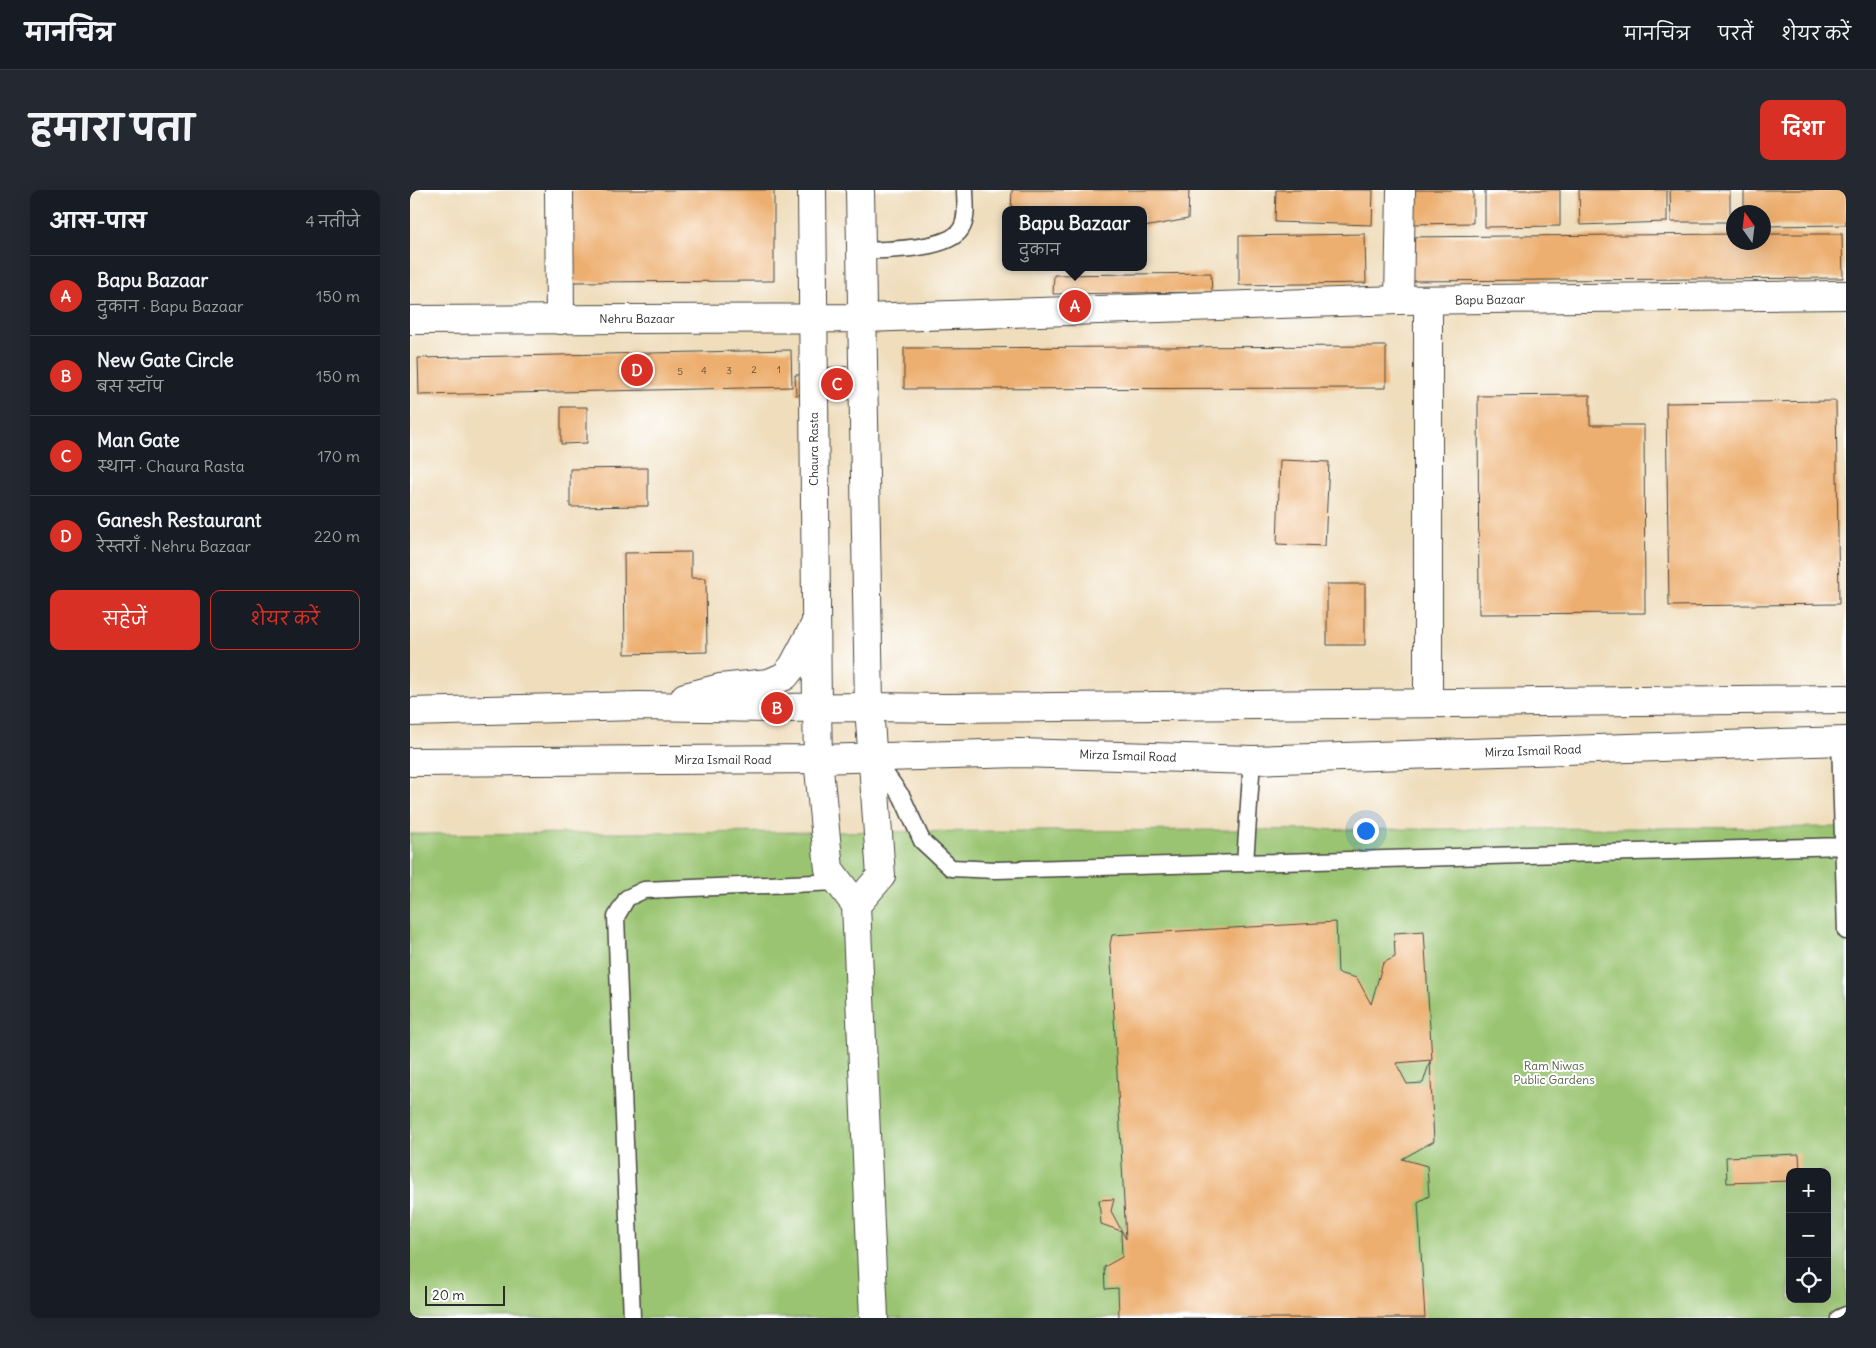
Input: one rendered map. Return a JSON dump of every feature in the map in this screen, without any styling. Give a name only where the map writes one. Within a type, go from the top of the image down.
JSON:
[{"type":"main road","points":[[559,190],[560,320]]},
{"type":"main road","name":"Chaura Rasta","points":[[812,190],[818,760],[829,869],[856,905]]},
{"type":"main road","points":[[860,190],[864,318],[869,707],[881,876],[856,905],[874,1318]]},
{"type":"main road","points":[[1400,300],[1401,190]]},
{"type":"main road","name":"Bapu Bazaar","points":[[864,318],[1400,300],[1845,301]]},
{"type":"main road","points":[[1428,300],[1428,702]]},
{"type":"main road","name":"Nehru Bazaar","points":[[410,320],[864,318]]},
{"type":"main road","points":[[639,706],[701,694],[720,688],[768,683],[785,676],[794,666],[816,624]]},
{"type":"main road","points":[[410,712],[639,706],[948,708],[1846,699]]},
{"type":"main road","name":"Mirza Ismail Road","points":[[410,762],[818,760],[1019,753],[1252,760],[1843,741]]},
{"type":"lane","points":[[861,251],[910,248],[941,242],[955,237],[962,228],[965,216],[965,190]]},
{"type":"lane","points":[[1843,741],[1846,931]]},
{"type":"lane","points":[[874,758],[902,797],[922,841],[951,868],[996,870],[1844,846]]},
{"type":"lane","points":[[1245,863],[1252,760]]},
{"type":"lane","points":[[632,1318],[616,917],[627,898],[644,890],[839,882]]},
{"type":"lane","points":[[1840,1318],[1846,1315]]},
{"type":"green space","name":"Ram Niwas Public Gardens","points":[[1846,827],[1846,1318],[410,1318],[410,834]]},
{"type":"building","points":[[566,190],[774,190],[774,281],[567,282]]},
{"type":"building","points":[[1012,190],[1189,190],[1188,219],[1147,226],[1147,206],[1011,206]]},
{"type":"building","points":[[1276,190],[1373,190],[1372,225],[1275,222]]},
{"type":"building","points":[[1414,190],[1473,190],[1473,223],[1414,224]]},
{"type":"building","points":[[1485,190],[1560,190],[1560,226],[1485,227]]},
{"type":"building","points":[[1579,190],[1667,190],[1667,222],[1580,225]]},
{"type":"building","points":[[1670,190],[1730,190],[1730,205],[1726,205],[1726,222],[1671,222]]},
{"type":"building","points":[[1744,190],[1846,190],[1846,225],[1771,226],[1771,205],[1744,205]]},
{"type":"building","points":[[1365,234],[1366,283],[1239,285],[1239,236]]},
{"type":"building","points":[[1726,234],[1726,250],[1771,250],[1771,234],[1842,234],[1843,278],[1406,281],[1405,237]]},
{"type":"building","points":[[1211,273],[1212,292],[1053,294],[1054,275]]},
{"type":"building","points":[[1386,346],[1386,388],[904,389],[904,348]]},
{"type":"building","points":[[791,350],[792,387],[419,395],[418,358]]},
{"type":"building","points":[[861,366],[861,374],[877,373],[878,393],[858,394],[858,398],[811,400],[811,394],[796,395],[795,375],[812,374],[812,368]]},
{"type":"building","points":[[1590,395],[1590,425],[1644,425],[1645,613],[1479,614],[1478,396]]},
{"type":"building","points":[[1836,401],[1839,604],[1669,606],[1666,403]]},
{"type":"building","points":[[561,407],[587,407],[587,443],[561,444]]},
{"type":"building","points":[[1280,460],[1329,462],[1325,546],[1277,544]]},
{"type":"building","points":[[648,468],[648,506],[570,507],[570,469]]},
{"type":"building","points":[[691,552],[691,578],[706,578],[707,652],[625,654],[624,553]]},
{"type":"building","points":[[1327,584],[1365,584],[1365,645],[1327,645]]},
{"type":"building","points":[[1336,922],[1338,973],[1357,978],[1371,1004],[1383,963],[1395,957],[1394,933],[1424,931],[1432,1060],[1396,1063],[1407,1084],[1423,1083],[1430,1061],[1434,1141],[1402,1159],[1427,1166],[1429,1196],[1418,1202],[1425,1318],[1119,1318],[1118,1288],[1105,1289],[1104,1267],[1122,1257],[1121,1231],[1101,1224],[1099,1200],[1114,1199],[1111,1211],[1126,1239],[1110,944],[1112,935]]},
{"type":"building","points":[[1799,1154],[1800,1168],[1786,1168],[1786,1181],[1727,1183],[1726,1157]]},
{"type":"place","name":"Bapu Bazaar","points":[[1075,306]]},
{"type":"place","name":"Ganesh Restaurant","points":[[637,370]]},
{"type":"place","name":"Man Gate","points":[[837,384]]},
{"type":"place","name":"New Gate Circle","points":[[777,708]]}]
